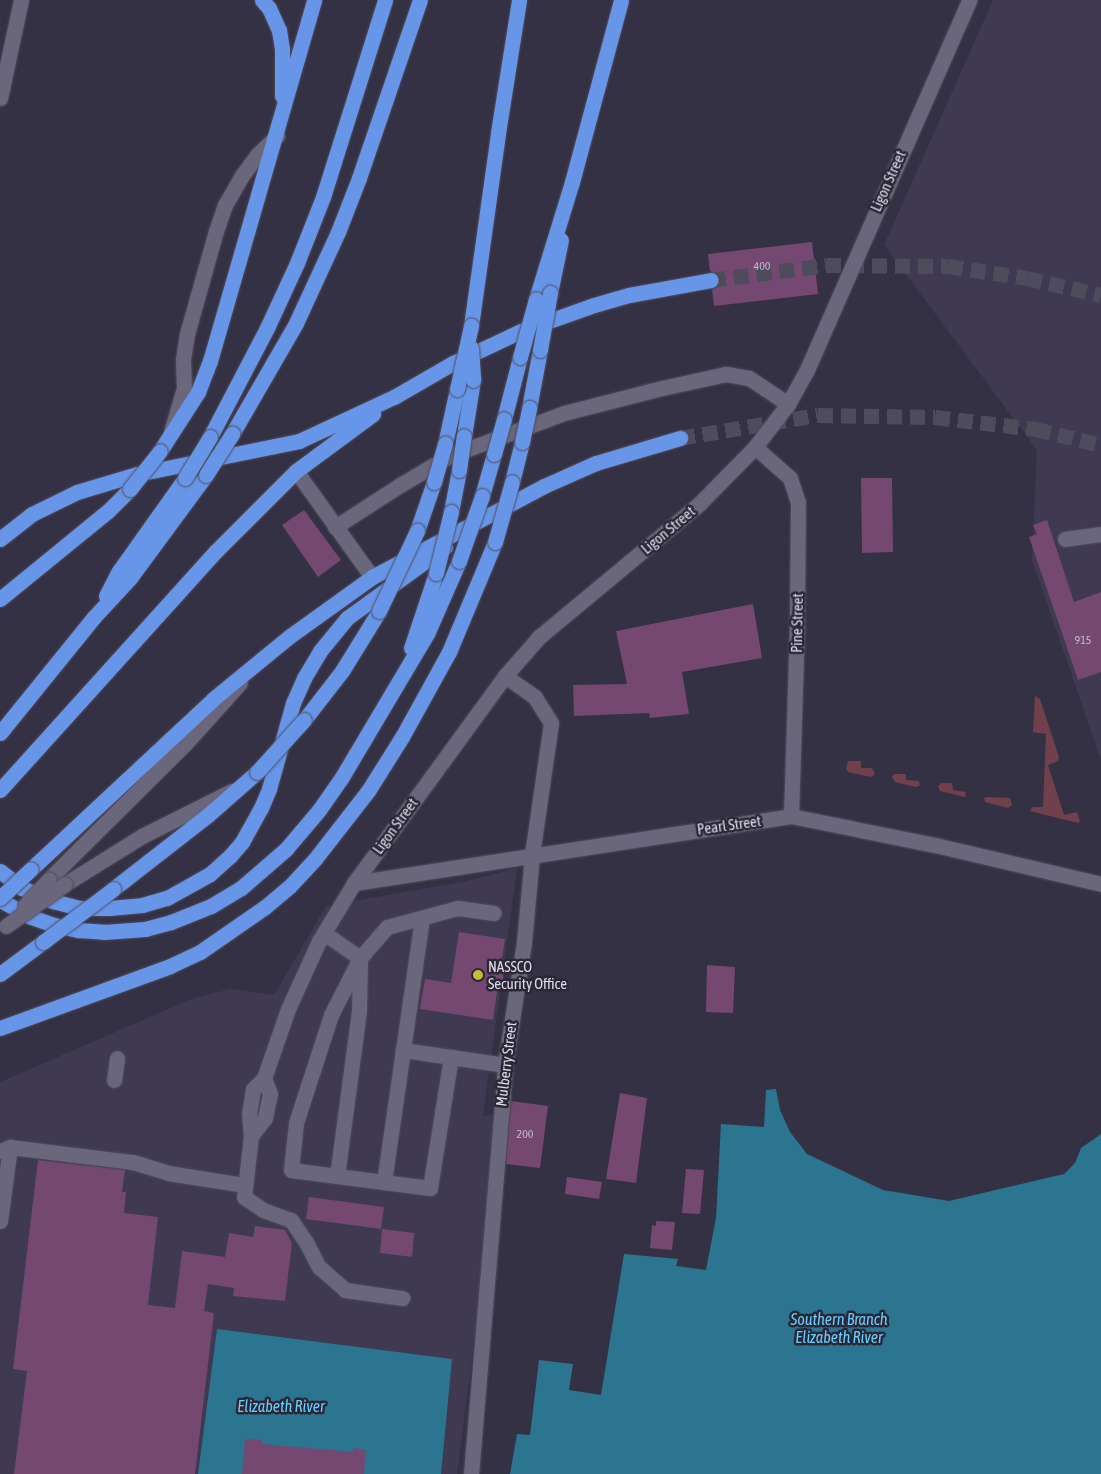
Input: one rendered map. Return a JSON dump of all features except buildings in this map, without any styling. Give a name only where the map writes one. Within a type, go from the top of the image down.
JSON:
[{"type":"highway","points":[[262,0],[269,8],[279,30],[282,49],[281,117]]},
{"type":"highway","points":[[0,598],[98,520],[130,489],[170,438],[198,392],[210,360],[314,0]]},
{"type":"highway","points":[[94,617],[119,571],[185,478],[210,436],[267,328],[297,263],[323,197],[385,0]]},
{"type":"highway","points":[[0,733],[94,617],[136,570],[206,475],[232,434],[296,322],[338,232],[359,178],[420,0]]},
{"type":"highway","points":[[0,974],[208,815],[257,772],[304,720],[346,665],[379,610],[416,531],[434,482],[445,444],[471,326],[519,0]]},
{"type":"highway","points":[[621,0],[572,182],[536,299],[482,496],[459,561],[427,634],[361,748],[313,817],[267,867],[240,888],[211,906],[189,916],[154,926],[104,932],[78,930],[54,925],[31,917],[0,899],[174,735],[264,656],[328,607],[372,577],[497,510],[596,463],[680,438]]},
{"type":"highway","points":[[0,1028],[170,966],[200,952],[265,907],[288,887],[315,859],[362,799],[402,737],[449,652],[494,542],[522,442],[572,182]]},
{"type":"highway","points":[[0,539],[32,514],[77,492],[137,474],[299,441],[394,397],[453,363],[556,318],[629,295],[710,280]]},
{"type":"highway","points":[[396,687],[436,574],[451,512],[472,380],[471,326]]},
{"type":"highway","points":[[0,790],[216,551],[296,472],[394,397]]},
{"type":"highway","points":[[0,871],[22,888],[53,902],[80,908],[142,905],[167,898],[210,874],[230,856],[254,821],[269,789],[293,702],[304,678],[334,634],[362,606],[497,510]]},
{"type":"street","points":[[0,98],[21,0]]},
{"type":"street","name":"Ligon Street","points":[[245,1185],[251,1136],[249,1114],[253,1090],[264,1078],[288,1009],[324,933],[354,883],[505,676],[539,637],[699,504],[755,447],[788,404],[806,372],[969,0]]},
{"type":"street","points":[[170,438],[184,388],[184,359],[187,334],[225,205],[241,177],[276,136]]},
{"type":"street","points":[[335,527],[400,484],[449,456],[564,413],[726,374],[748,378],[788,404]]},
{"type":"street","name":"Pine Street","points":[[755,447],[790,478],[798,502],[797,625],[790,816]]},
{"type":"street","points":[[296,472],[372,577]]},
{"type":"street","points":[[1065,539],[1101,534]]},
{"type":"street","points":[[3,929],[49,879],[185,744],[264,656]]},
{"type":"street","name":"Mulberry Street","points":[[471,1474],[505,1065],[524,942],[532,855],[551,723],[536,697],[505,676]]},
{"type":"street","points":[[3,929],[65,884],[142,836],[238,788]]},
{"type":"street","name":"Pearl Street","points":[[354,883],[423,874],[532,855],[790,816],[935,845],[1101,884]]},
{"type":"street","points":[[451,1057],[430,1188],[292,1170],[296,1123],[331,1015],[360,958],[387,927],[458,908],[494,912]]},
{"type":"street","points":[[384,1182],[422,918]]},
{"type":"street","points":[[324,933],[360,958]]},
{"type":"street","points":[[337,1176],[359,1011],[360,958]]},
{"type":"street","points":[[402,1050],[505,1065]]},
{"type":"street","points":[[114,1080],[117,1058]]},
{"type":"street","points":[[0,1221],[5,1149],[132,1162],[168,1173],[245,1185],[244,1197],[263,1210],[291,1220],[306,1242],[319,1267],[345,1290],[402,1298]]},
{"type":"shaded area","points":[[993,0],[1101,0],[1101,760],[1032,560],[1037,450],[884,245]]},
{"type":"shaded area","points":[[1035,696],[1040,699],[1059,757],[1058,761],[1048,765],[1064,815],[1077,812],[1080,821],[1078,823],[1030,811],[1032,807],[1043,807],[1046,734],[1033,732]]},
{"type":"shaded area","points":[[848,761],[861,761],[861,768],[872,768],[875,774],[871,777],[848,772],[846,769]]},
{"type":"shaded area","points":[[894,774],[906,774],[906,780],[919,781],[920,785],[916,787],[895,782],[892,777]]},
{"type":"shaded area","points":[[941,783],[952,783],[953,790],[966,792],[965,797],[940,791],[938,787]]},
{"type":"shaded area","points":[[984,798],[1010,798],[1012,805],[1008,808],[985,802]]},
{"type":"shaded area","points":[[517,868],[483,1116],[504,1113],[457,1474],[0,1474],[0,1082],[194,998],[231,989],[274,995],[326,906],[467,881]]},
{"type":"water","name":"Southern Branch Elizabeth River","points":[[776,1089],[780,1110],[790,1132],[807,1154],[883,1190],[949,1201],[1064,1174],[1075,1163],[1081,1148],[1101,1134],[1101,1474],[510,1474],[517,1434],[530,1435],[539,1360],[573,1364],[569,1390],[601,1395],[624,1254],[678,1259],[676,1266],[706,1270],[716,1218],[721,1124],[764,1127],[766,1090]]},
{"type":"water","name":"Elizabeth River","points":[[217,1329],[452,1359],[441,1474],[198,1474]]},
{"type":"tunnel","points":[[711,280],[826,265],[948,266],[1027,278],[1101,295]]},
{"type":"tunnel","points":[[680,438],[818,415],[935,417],[1036,429],[1101,445]]},
{"type":"place","name":"NASSCO Security Office","points":[[478,975]]}]
